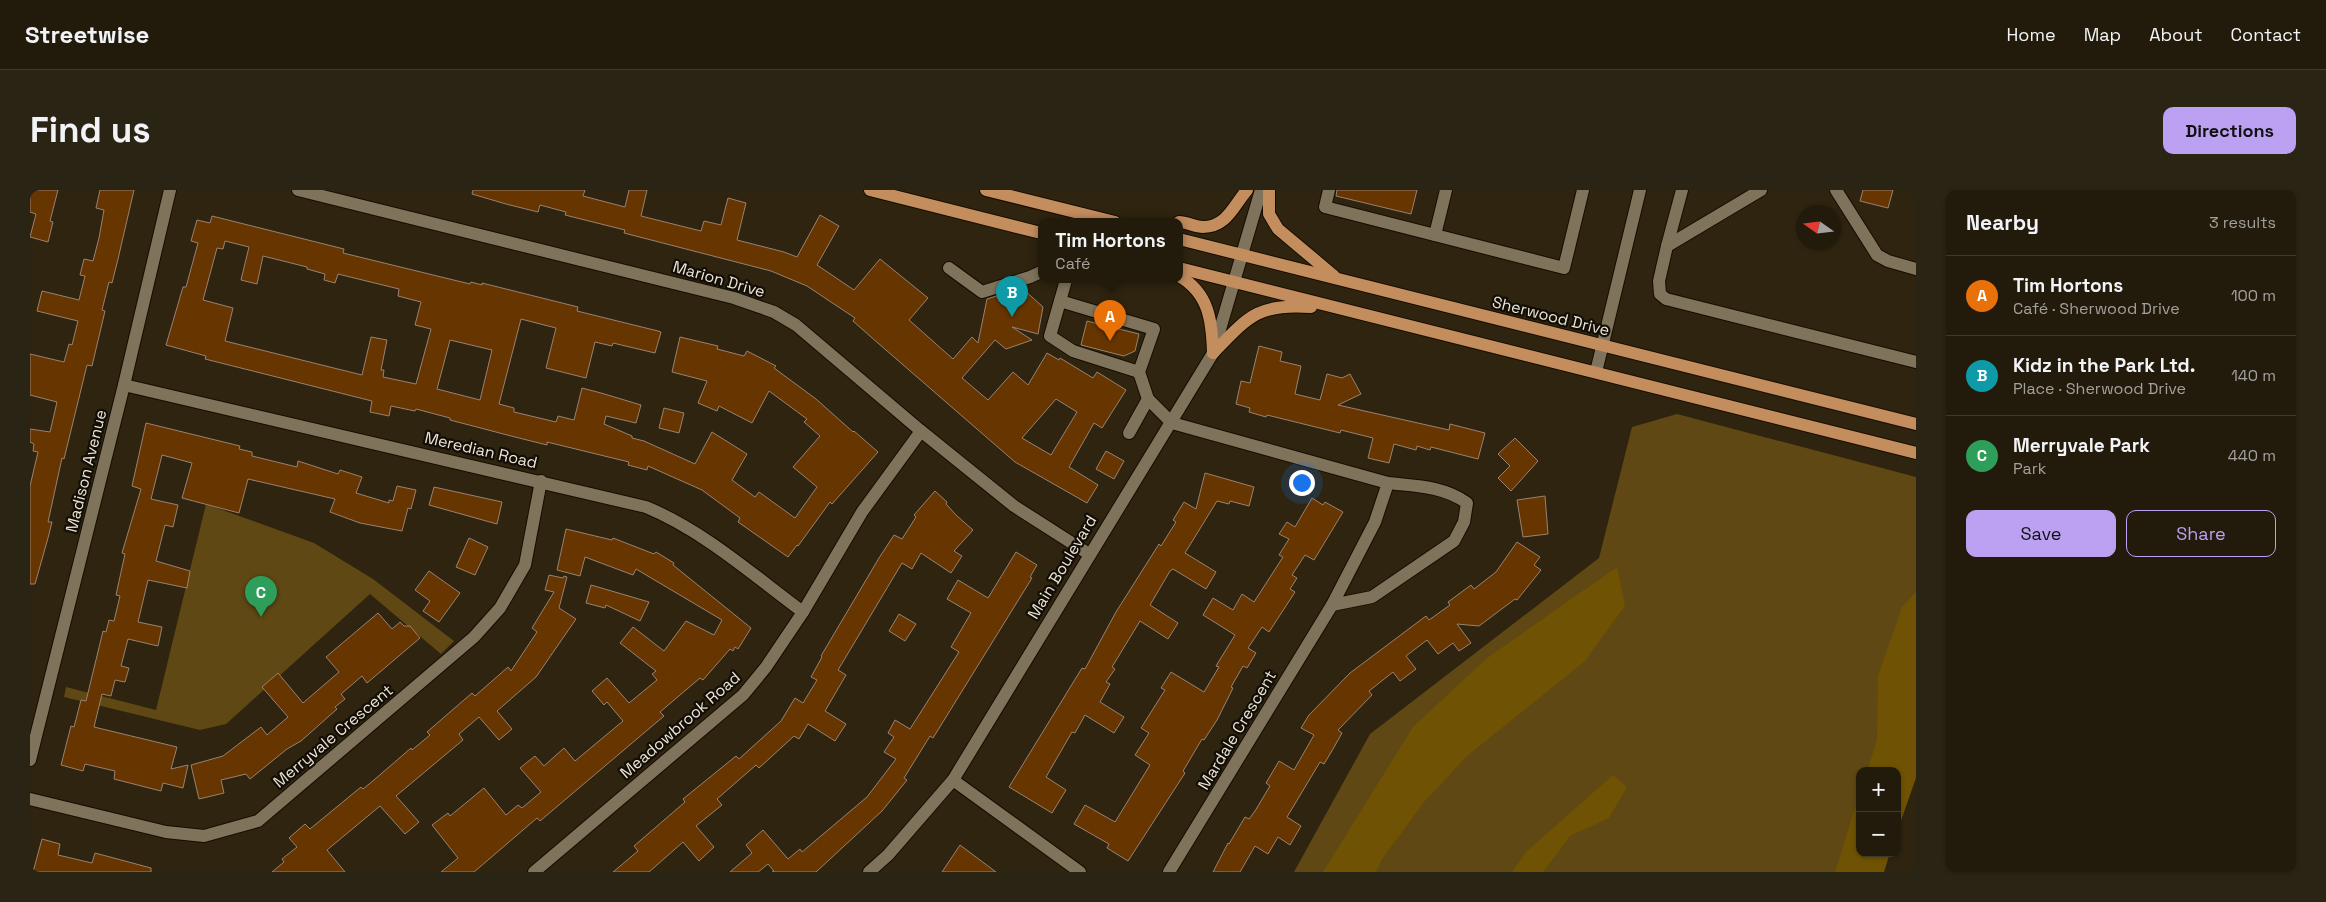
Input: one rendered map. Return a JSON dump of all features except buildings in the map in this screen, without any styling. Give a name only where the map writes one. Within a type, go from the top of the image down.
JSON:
[{"type":"main road","points":[[870,190],[1038,232]]},
{"type":"main road","points":[[986,190],[1098,218]]},
{"type":"main road","points":[[1183,223],[1203,227],[1224,220],[1231,214],[1237,202],[1248,190]]},
{"type":"main road","points":[[1268,190],[1269,214],[1278,229],[1336,278]]},
{"type":"main road","name":"Sherwood Drive","points":[[1183,240],[1916,424]]},
{"type":"main road","points":[[1183,269],[1916,453]]},
{"type":"main road","points":[[1183,278],[1190,282],[1205,302],[1212,323],[1213,353]]},
{"type":"main road","points":[[1213,353],[1246,319],[1265,310],[1292,306],[1343,309]]},
{"type":"street","name":"Madison Avenue","points":[[30,760],[124,385],[170,190]]},
{"type":"street","name":"Marion Drive","points":[[298,190],[734,298],[774,312],[796,325],[818,342],[921,431],[1014,506],[1089,554]]},
{"type":"street","name":"Main Boulevard","points":[[869,872],[888,855],[953,780],[1213,353],[1261,190]]},
{"type":"street","points":[[1329,190],[1325,207],[1564,268],[1584,190]]},
{"type":"street","points":[[1435,235],[1446,190]]},
{"type":"street","points":[[1596,372],[1640,190]]},
{"type":"street","points":[[1682,190],[1658,289],[1666,299],[1916,362]]},
{"type":"street","points":[[1667,246],[1761,190]]},
{"type":"street","points":[[1836,190],[1878,255],[1888,261],[1916,269]]},
{"type":"street","points":[[949,268],[982,292],[1038,273]]},
{"type":"street","points":[[1065,283],[1050,336],[1073,351],[1139,372]]},
{"type":"street","points":[[1060,301],[1154,329],[1139,372],[1148,400],[1172,423],[1388,483],[1444,490],[1458,496],[1466,503],[1464,522],[1454,541],[1372,597],[1332,605]]},
{"type":"street","name":"Meredian Road","points":[[124,385],[646,507],[673,518],[701,536],[803,612]]},
{"type":"street","points":[[1129,433],[1148,400]]},
{"type":"street","name":"Meadowbrook Road","points":[[534,872],[743,695],[766,667],[803,612],[862,512],[921,431]]},
{"type":"street","name":"Merryvale Crescent","points":[[30,799],[166,832],[204,836],[258,821],[474,637],[500,608],[525,565],[541,481]]},
{"type":"street","name":"Mardale Crescent","points":[[1169,872],[1332,605],[1375,522],[1388,483]]},
{"type":"street","points":[[953,780],[1080,872]]},
{"type":"shaded area","points":[[1677,414],[1916,477],[1916,709],[1898,767],[1856,767],[1856,857],[1861,857],[1866,872],[1294,872],[1370,734],[1599,558],[1632,427]]},
{"type":"shaded area","points":[[206,504],[314,543],[373,579],[454,641],[441,654],[370,594],[226,724],[200,730],[64,697],[66,687],[156,710]]},
{"type":"shaded area","points":[[1617,567],[1625,606],[1584,662],[1467,756],[1425,801],[1382,859],[1376,872],[1323,872],[1413,727],[1487,658]]},
{"type":"shaded area","points":[[1916,592],[1916,778],[1901,821],[1901,767],[1868,767],[1877,740],[1878,676],[1902,607]]},
{"type":"shaded area","points":[[1613,775],[1627,787],[1609,818],[1570,836],[1543,872],[1512,872],[1526,852]]},
{"type":"shaded area","points":[[1856,805],[1856,857],[1889,857],[1884,872],[1835,872]]},
{"type":"place","name":"Kidz in the Park Ltd.","points":[[1012,317]]},
{"type":"place","name":"Tim Hortons","points":[[1110,341]]},
{"type":"place","name":"Merryvale Park","points":[[261,617]]}]
